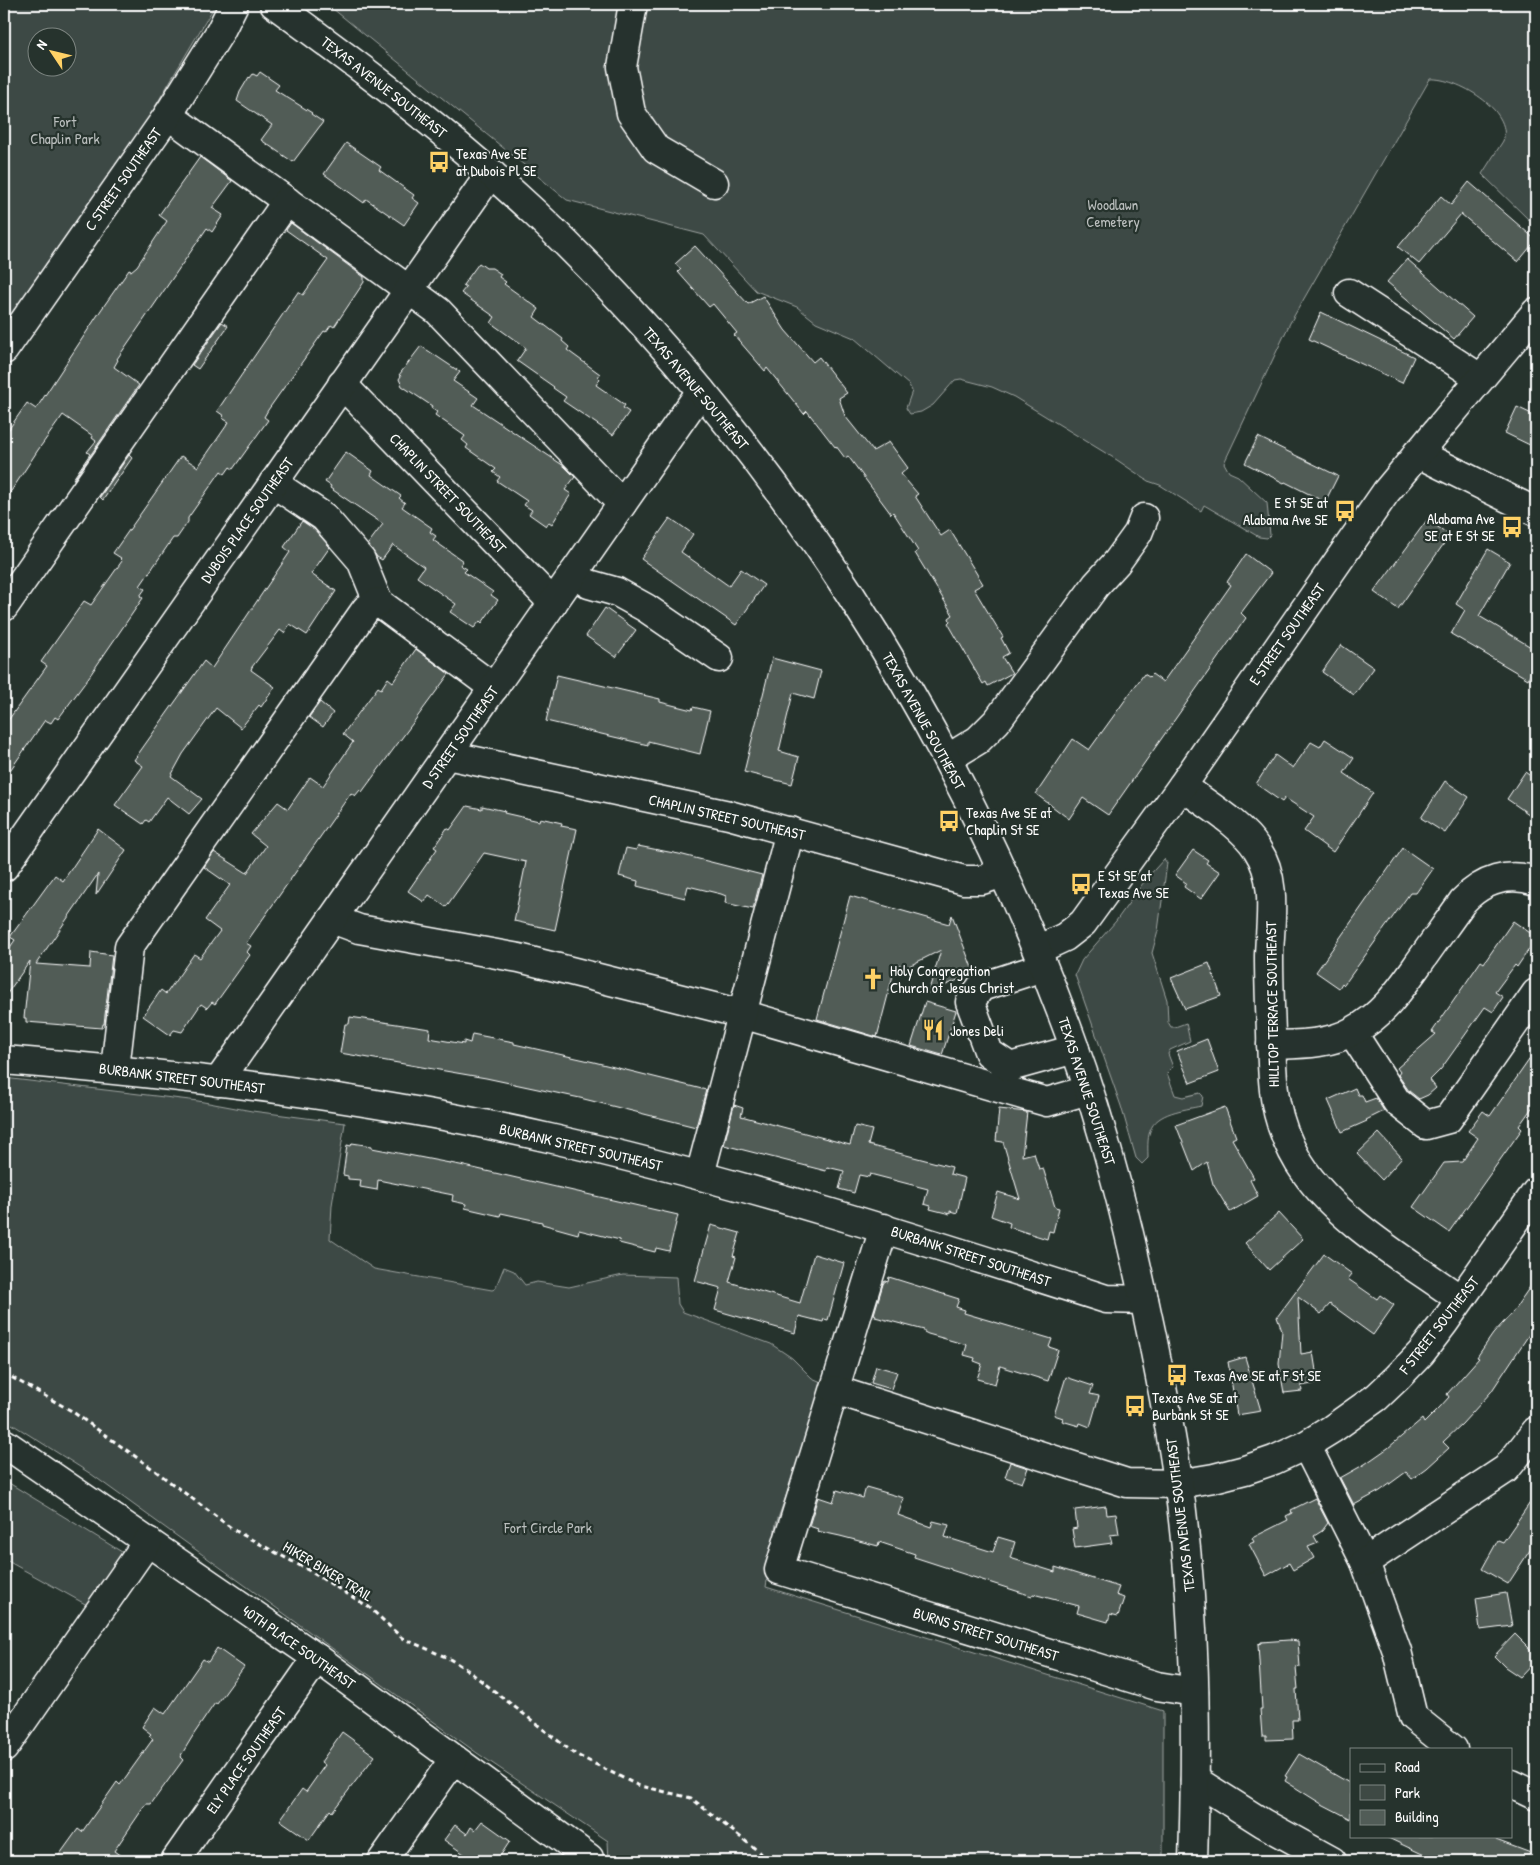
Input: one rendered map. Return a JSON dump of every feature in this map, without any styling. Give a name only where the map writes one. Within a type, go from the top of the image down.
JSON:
[{"type":"street","name":"C STREET SOUTHEAST","points":[[4,350],[168,115],[220,32],[234,4]]},
{"type":"street","name":"TEXAS AVENUE SOUTHEAST","points":[[274,4],[422,115],[491,173],[540,218],[589,268],[701,391],[800,520],[836,571],[915,698],[1004,873],[1040,959],[1074,1049],[1116,1181],[1144,1300],[1164,1399],[1178,1484],[1187,1560],[1194,1692],[1195,1780],[1193,1861]]},
{"type":"street","points":[[633,4],[622,67],[631,113],[656,149],[714,183]]},
{"type":"street","points":[[168,115],[438,310],[622,504]]},
{"type":"street","name":"DUBOIS PLACE SOUTHEAST","points":[[4,868],[491,173]]},
{"type":"street","points":[[4,607],[287,201]]},
{"type":"street","points":[[1349,293],[1480,378]]},
{"type":"street","name":"E STREET SOUTHEAST","points":[[1074,1049],[1010,1067],[988,1052],[970,1002],[981,987],[1040,959],[1082,924],[1182,786],[1386,492],[1536,312]]},
{"type":"street","name":"CHAPLIN STREET SOUTHEAST","points":[[342,384],[553,602]]},
{"type":"street","name":"D STREET SOUTHEAST","points":[[218,1082],[701,391]]},
{"type":"street","points":[[1417,454],[1536,512]]},
{"type":"street","points":[[272,483],[324,517],[361,560],[378,602],[494,688]]},
{"type":"street","points":[[947,759],[978,740],[998,721],[1096,585],[1117,562],[1138,533],[1144,518]]},
{"type":"street","points":[[573,574],[589,584],[617,592],[646,608],[719,658]]},
{"type":"street","points":[[115,1069],[129,947],[366,610],[378,602]]},
{"type":"street","name":"CHAPLIN STREET SOUTHEAST","points":[[447,755],[729,815],[964,880],[982,880],[1004,873]]},
{"type":"street","name":"HILLTOP TERRACE SOUTHEAST","points":[[1182,786],[1250,839],[1263,858],[1268,870],[1271,892],[1269,972],[1272,1083],[1275,1103],[1286,1138],[1304,1170],[1324,1195],[1360,1228],[1460,1299]]},
{"type":"street","points":[[700,1175],[790,831]]},
{"type":"street","points":[[1271,1045],[1313,1043],[1352,1032],[1372,1019],[1393,999],[1469,894],[1485,884],[1502,878],[1521,877],[1536,881]]},
{"type":"street","points":[[332,919],[359,929],[519,958],[742,1014],[1047,1102],[1088,1090]]},
{"type":"street","points":[[1352,1032],[1397,1102],[1426,1125],[1448,1119],[1536,993]]},
{"type":"street","name":"BURBANK STREET SOUTHEAST","points":[[4,1060],[115,1069],[218,1082],[338,1098],[469,1121],[557,1140],[700,1175],[884,1228],[1106,1298],[1144,1300]]},
{"type":"street","name":"F STREET SOUTHEAST","points":[[834,1390],[1127,1483],[1178,1484],[1245,1470],[1274,1460],[1306,1445],[1351,1417],[1397,1378],[1421,1352],[1536,1192]]},
{"type":"street","points":[[834,1390],[884,1228]]},
{"type":"street","name":"BURNS STREET SOUTHEAST","points":[[834,1390],[779,1570],[1157,1686],[1194,1692]]},
{"type":"street","points":[[1365,1562],[1506,1469],[1536,1431]]},
{"type":"street","name":"40TH PLACE SOUTHEAST","points":[[4,1443],[317,1658],[588,1860]]},
{"type":"street","points":[[1306,1445],[1365,1562],[1397,1651],[1413,1717],[1452,1748]]},
{"type":"street","points":[[4,1748],[148,1541]]},
{"type":"street","name":"ELY PLACE SOUTHEAST","points":[[174,1861],[317,1658]]},
{"type":"street","points":[[382,1861],[454,1759]]},
{"type":"street","points":[[1195,1780],[1263,1823],[1332,1861]]},
{"type":"street","points":[[1512,1784],[1536,1796]]},
{"type":"path","name":"HIKER BIKER TRAIL","points":[[4,1373],[70,1410],[234,1530],[308,1570],[369,1607],[402,1638],[448,1658],[466,1670],[575,1754],[637,1785],[691,1798],[758,1851],[766,1861]]},
{"type":"green space","name":"Fort Chaplin Park","points":[[4,4],[211,4],[214,7],[149,117],[4,324]]},
{"type":"green space","name":"Woodlawn Cemetery","points":[[327,4],[1536,4],[1536,225],[1482,174],[1503,141],[1504,129],[1500,118],[1492,107],[1467,90],[1454,83],[1430,79],[1290,323],[1224,463],[1229,472],[1238,476],[1267,503],[1270,535],[1267,538],[1259,537],[1204,505],[1201,511],[1160,485],[1148,481],[1014,397],[992,387],[961,379],[955,380],[933,405],[921,412],[910,414],[906,408],[912,391],[909,385],[854,338],[816,322],[797,307],[756,291],[704,235],[567,200]]},
{"type":"green space","points":[[1164,859],[1167,863],[1158,931],[1152,953],[1167,1000],[1168,1022],[1171,1027],[1186,1023],[1190,1041],[1170,1050],[1168,1054],[1173,1067],[1167,1073],[1175,1095],[1183,1097],[1200,1093],[1203,1096],[1201,1106],[1171,1113],[1153,1125],[1148,1137],[1148,1158],[1142,1164],[1136,1158],[1121,1106],[1075,975],[1082,960],[1116,921],[1146,879]]},
{"type":"green space","name":"Fort Circle Park","points":[[4,1078],[198,1101],[252,1111],[345,1123],[332,1205],[330,1239],[374,1269],[492,1290],[495,1289],[504,1267],[514,1271],[525,1285],[537,1282],[569,1287],[623,1275],[676,1277],[678,1304],[683,1312],[771,1344],[792,1358],[812,1378],[826,1384],[776,1524],[766,1587],[1163,1711],[1163,1861],[609,1861],[608,1841],[477,1753],[91,1474],[4,1419]]},
{"type":"green space","points":[[4,1480],[135,1560],[96,1610],[4,1559]]},
{"type":"building","points":[[260,72],[279,85],[275,90],[323,122],[293,162],[261,140],[272,125],[237,101],[249,77],[253,74],[257,76]]},
{"type":"building","points":[[346,143],[381,167],[379,170],[414,195],[412,198],[419,203],[404,225],[366,199],[364,203],[324,174]]},
{"type":"building","points":[[200,157],[232,181],[212,208],[223,215],[212,232],[207,228],[117,359],[114,367],[139,385],[74,479],[90,454],[87,452],[96,441],[92,438],[93,436],[63,415],[4,502],[4,436],[27,403],[36,409],[129,270],[131,271],[137,266],[167,221],[159,215]]},
{"type":"building","points":[[1469,182],[1536,240],[1518,262],[1461,214],[1419,264],[1398,247],[1441,196],[1451,205]]},
{"type":"building","points":[[291,223],[364,277],[364,282],[334,327],[331,325],[326,332],[324,331],[268,410],[264,417],[268,420],[233,469],[230,467],[225,474],[221,471],[188,518],[188,522],[177,538],[173,538],[140,586],[145,589],[140,596],[143,598],[84,684],[58,719],[55,717],[51,723],[45,720],[4,779],[4,726],[47,666],[41,662],[84,601],[91,605],[122,561],[121,558],[113,553],[181,456],[198,467],[229,422],[222,418],[224,416],[217,411],[298,292],[303,295],[328,260],[286,230]]},
{"type":"building","points":[[695,246],[748,304],[763,296],[785,330],[813,362],[819,357],[847,393],[839,398],[845,416],[873,451],[889,442],[908,468],[901,474],[918,494],[915,496],[941,536],[950,530],[983,584],[974,589],[1003,637],[1001,638],[1009,653],[1002,657],[1012,673],[988,686],[986,682],[983,684],[948,623],[950,621],[949,618],[953,615],[915,553],[918,551],[893,512],[891,514],[848,456],[845,458],[807,411],[804,414],[767,368],[765,371],[734,335],[737,333],[713,304],[709,307],[678,272],[681,269],[675,264]]},
{"type":"building","points":[[1407,259],[1473,317],[1454,339],[1387,282]]},
{"type":"building","points":[[479,263],[501,274],[499,277],[506,282],[504,284],[539,309],[534,317],[563,339],[562,341],[569,347],[567,350],[600,374],[598,377],[600,379],[596,385],[625,405],[623,408],[629,412],[613,435],[563,401],[566,397],[517,361],[526,348],[491,323],[495,317],[461,293],[466,287],[463,285]]},
{"type":"building","points":[[1321,312],[1414,357],[1402,383],[1309,339]]},
{"type":"building","points":[[222,322],[228,326],[198,369],[192,365]]},
{"type":"building","points":[[421,346],[460,372],[453,381],[478,398],[473,405],[564,466],[575,477],[565,490],[571,494],[552,524],[549,522],[546,526],[529,514],[532,510],[524,505],[527,501],[497,481],[500,477],[493,472],[496,469],[466,448],[468,445],[462,440],[465,436],[435,415],[437,412],[431,408],[432,406],[402,386],[399,379],[401,376],[399,375]]},
{"type":"building","points":[[1517,407],[1536,416],[1536,448],[1505,433]]},
{"type":"building","points":[[1258,437],[1338,476],[1325,502],[1245,463]]},
{"type":"building","points":[[346,452],[373,471],[371,475],[401,496],[399,498],[405,503],[402,507],[432,528],[430,532],[436,536],[433,540],[463,561],[460,565],[467,569],[464,572],[493,592],[491,595],[498,600],[482,623],[480,621],[474,628],[450,612],[456,604],[417,577],[424,567],[393,545],[382,560],[377,557],[368,544],[383,524],[330,488],[331,486],[325,482]]},
{"type":"building","points":[[129,455],[132,458],[103,500],[100,497]]},
{"type":"building","points":[[670,518],[693,534],[681,552],[729,586],[741,569],[764,585],[736,625],[641,559]]},
{"type":"building","points":[[1427,520],[1450,535],[1398,609],[1374,592]]},
{"type":"building","points":[[302,521],[314,529],[330,547],[311,574],[336,591],[307,635],[290,624],[284,633],[280,630],[252,667],[251,670],[275,687],[261,707],[259,705],[241,728],[216,708],[183,754],[171,776],[202,799],[189,814],[167,797],[149,822],[146,820],[143,824],[115,805],[143,766],[134,760],[204,661],[212,668],[290,552],[284,547]]},
{"type":"building","points":[[1488,549],[1510,562],[1479,616],[1536,650],[1536,664],[1528,679],[1451,634],[1465,610],[1456,604]]},
{"type":"building","points":[[1246,554],[1271,573],[1241,613],[1246,618],[1108,815],[1083,798],[1069,819],[1036,794],[1073,739],[1089,750],[1144,674],[1149,677],[1152,674],[1163,682],[1231,585],[1227,582]]},
{"type":"building","points":[[605,608],[636,630],[616,657],[586,636]]},
{"type":"building","points":[[1341,645],[1374,668],[1354,695],[1322,672]]},
{"type":"building","points":[[416,649],[449,674],[362,792],[360,790],[355,796],[351,793],[246,943],[251,946],[247,952],[250,955],[215,1004],[212,1002],[207,1008],[201,1004],[182,1032],[174,1030],[170,1035],[143,1016],[161,990],[166,994],[194,954],[200,958],[220,931],[205,920],[230,885],[204,867],[214,852],[247,873],[266,846],[251,834],[278,802],[288,809],[310,777],[323,786],[353,742],[343,734],[378,687],[381,689],[388,678],[393,682]]},
{"type":"building","points":[[772,658],[821,671],[814,699],[793,693],[779,751],[799,757],[792,784],[744,772]]},
{"type":"building","points":[[557,675],[660,699],[660,702],[692,710],[693,707],[710,711],[700,754],[648,741],[648,745],[546,721]]},
{"type":"building","points":[[320,702],[333,713],[323,727],[309,717]]},
{"type":"building","points":[[1325,739],[1354,758],[1344,773],[1373,793],[1333,852],[1304,831],[1314,817],[1285,798],[1282,802],[1256,784],[1275,755],[1293,768],[1311,742],[1320,747]]},
{"type":"building","points":[[1525,772],[1536,780],[1536,819],[1507,799]]},
{"type":"building","points":[[1445,781],[1469,797],[1445,833],[1421,818]]},
{"type":"building","points":[[467,806],[482,809],[482,806],[539,821],[540,818],[562,823],[561,826],[577,829],[555,930],[514,921],[526,862],[484,853],[446,907],[429,895],[424,902],[408,891],[437,849],[434,847],[447,828],[450,830]]},
{"type":"building","points":[[98,829],[126,850],[96,895],[98,874],[36,964],[90,968],[91,952],[112,955],[104,1024],[102,1028],[26,1022],[26,1018],[24,1018],[30,961],[4,998],[4,956],[15,940],[10,937],[55,875],[63,881]]},
{"type":"building","points":[[638,846],[679,854],[762,875],[753,909],[725,903],[726,896],[688,886],[685,898],[637,886],[638,881],[619,876],[626,848],[636,850]]},
{"type":"building","points":[[1403,848],[1433,869],[1416,893],[1410,893],[1344,985],[1342,983],[1339,988],[1316,972]]},
{"type":"building","points":[[1193,850],[1208,860],[1206,863],[1220,872],[1201,899],[1184,887],[1186,883],[1175,875]]},
{"type":"building","points":[[850,896],[949,924],[952,915],[974,973],[928,993],[941,950],[907,967],[896,964],[877,1037],[817,1019]]},
{"type":"building","points":[[1513,921],[1536,937],[1536,939],[1517,967],[1515,965],[1495,992],[1503,997],[1493,1012],[1485,1007],[1441,1069],[1430,1080],[1436,1088],[1428,1095],[1419,1099],[1409,1091],[1398,1075],[1400,1072],[1397,1068],[1436,1034],[1432,1032],[1481,961],[1484,963]]},
{"type":"building","points":[[1209,963],[1221,996],[1185,1009],[1171,978]]},
{"type":"building","name":"Jones Deli","points":[[925,1002],[956,1011],[942,1055],[911,1046]]},
{"type":"building","points":[[350,1017],[430,1029],[429,1038],[464,1044],[464,1041],[470,1043],[472,1034],[514,1042],[514,1044],[706,1090],[696,1127],[580,1098],[486,1078],[340,1053],[345,1024],[349,1024]]},
{"type":"building","points":[[1207,1039],[1219,1072],[1190,1083],[1177,1051]]},
{"type":"building","points":[[1536,1050],[1536,1102],[1519,1126],[1522,1129],[1449,1232],[1413,1207],[1444,1163],[1462,1162],[1478,1138],[1468,1131],[1483,1111],[1490,1116]]},
{"type":"building","points":[[1355,1088],[1358,1095],[1362,1095],[1365,1102],[1376,1098],[1384,1111],[1342,1132],[1328,1100]]},
{"type":"building","points":[[734,1105],[743,1108],[741,1116],[850,1145],[855,1126],[872,1130],[868,1145],[952,1167],[950,1174],[965,1178],[957,1213],[950,1211],[950,1214],[930,1209],[931,1206],[924,1204],[928,1189],[870,1174],[869,1177],[859,1175],[854,1193],[839,1189],[844,1171],[827,1167],[826,1171],[724,1145]]},
{"type":"building","points":[[1225,1107],[1236,1137],[1232,1139],[1254,1178],[1250,1180],[1258,1196],[1230,1212],[1213,1184],[1207,1162],[1194,1171],[1176,1125]]},
{"type":"building","points":[[999,1109],[1027,1112],[1022,1156],[1034,1153],[1039,1169],[1043,1168],[1055,1207],[1059,1208],[1053,1232],[1049,1231],[1047,1239],[1009,1227],[1010,1223],[991,1216],[998,1192],[1020,1199],[1003,1142],[996,1141]]},
{"type":"building","points":[[1379,1133],[1402,1158],[1382,1180],[1357,1154]]},
{"type":"building","points":[[352,1143],[460,1165],[678,1215],[669,1251],[656,1248],[655,1252],[619,1243],[620,1240],[579,1230],[578,1234],[542,1224],[542,1222],[501,1213],[500,1216],[465,1208],[466,1204],[452,1201],[453,1195],[378,1180],[377,1190],[360,1187],[361,1180],[348,1179],[348,1176],[343,1175],[347,1145],[351,1146]]},
{"type":"building","points":[[1279,1213],[1303,1239],[1269,1270],[1245,1243]]},
{"type":"building","points":[[711,1225],[740,1233],[733,1256],[736,1257],[729,1282],[800,1303],[814,1254],[844,1263],[828,1320],[824,1319],[823,1322],[799,1316],[795,1333],[715,1310],[721,1288],[695,1281]]},
{"type":"building","points":[[1324,1254],[1352,1274],[1348,1279],[1377,1299],[1380,1295],[1394,1305],[1373,1335],[1330,1304],[1321,1314],[1298,1297],[1301,1354],[1313,1352],[1318,1383],[1301,1386],[1302,1391],[1284,1393],[1279,1364],[1282,1331],[1277,1317]]},
{"type":"building","points":[[889,1277],[959,1299],[956,1307],[965,1310],[964,1313],[1052,1339],[1049,1347],[1058,1350],[1048,1381],[1000,1366],[995,1384],[977,1379],[982,1364],[974,1361],[975,1358],[964,1355],[967,1345],[928,1334],[924,1330],[875,1317],[876,1315],[874,1314],[883,1284],[885,1281],[888,1282]]},
{"type":"building","points":[[1536,1278],[1536,1324],[1491,1392],[1443,1442],[1449,1448],[1412,1479],[1406,1472],[1380,1491],[1354,1505],[1340,1478],[1388,1448],[1422,1419],[1424,1423],[1440,1407],[1449,1397],[1447,1394],[1479,1358],[1477,1357],[1493,1334],[1512,1313]]},
{"type":"building","points":[[1245,1357],[1261,1411],[1237,1415],[1228,1362]]},
{"type":"building","points":[[876,1366],[897,1372],[891,1389],[871,1383]]},
{"type":"building","points":[[1066,1377],[1093,1386],[1090,1394],[1099,1396],[1090,1427],[1080,1423],[1079,1426],[1062,1421],[1063,1418],[1054,1415]]},
{"type":"building","points":[[1010,1462],[1028,1468],[1022,1483],[1005,1477]]},
{"type":"building","points":[[866,1487],[904,1498],[898,1515],[931,1527],[933,1521],[949,1525],[945,1537],[993,1552],[998,1537],[1015,1542],[1010,1558],[1055,1572],[1055,1567],[1119,1587],[1116,1595],[1124,1598],[1118,1616],[1110,1614],[1108,1622],[1077,1613],[1079,1606],[1033,1594],[1032,1596],[914,1557],[915,1554],[879,1542],[878,1546],[817,1531],[818,1529],[809,1526],[818,1497],[833,1502],[837,1490],[863,1498]]},
{"type":"building","points":[[1536,1494],[1536,1541],[1508,1584],[1482,1569],[1498,1540],[1503,1542]]},
{"type":"building","points":[[1315,1498],[1328,1523],[1322,1531],[1314,1536],[1318,1543],[1308,1547],[1314,1558],[1293,1570],[1289,1563],[1266,1576],[1249,1544],[1254,1542],[1252,1538],[1288,1520],[1286,1516],[1292,1513],[1291,1510]]},
{"type":"building","points":[[1106,1506],[1107,1515],[1116,1514],[1119,1534],[1110,1535],[1112,1543],[1075,1548],[1072,1529],[1077,1528],[1075,1510]]},
{"type":"building","points":[[1506,1593],[1512,1626],[1480,1630],[1476,1598]]},
{"type":"building","points":[[1515,1634],[1536,1655],[1536,1660],[1520,1677],[1505,1667],[1494,1656]]},
{"type":"building","points":[[1298,1641],[1300,1667],[1296,1668],[1298,1689],[1296,1689],[1298,1720],[1292,1720],[1293,1739],[1266,1740],[1266,1736],[1262,1736],[1258,1644],[1261,1642]]},
{"type":"building","points":[[217,1648],[244,1667],[217,1704],[215,1703],[194,1734],[180,1757],[183,1760],[151,1804],[146,1804],[114,1851],[128,1861],[55,1861],[78,1829],[82,1832],[117,1782],[120,1785],[153,1739],[149,1736],[151,1734],[142,1727],[155,1707],[165,1714],[203,1659],[208,1662]]},
{"type":"building","points":[[342,1732],[375,1756],[332,1812],[330,1810],[309,1840],[280,1820],[302,1789],[306,1792],[325,1765],[321,1762]]},
{"type":"building","points":[[1299,1754],[1350,1783],[1350,1818],[1320,1803],[1285,1781],[1287,1777],[1285,1776]]},
{"type":"building","points":[[482,1821],[510,1841],[497,1861],[474,1861],[444,1840],[455,1825],[467,1834],[471,1827],[475,1830]]},
{"type":"building","points":[[1388,1838],[1496,1838],[1496,1840],[1536,1855],[1536,1861],[1437,1861]]},
{"type":"place","name":"Texas Ave SE at Dubois Pl SE","points":[[439,162]]},
{"type":"place","name":"E St SE at Alabama Ave SE","points":[[1345,511]]},
{"type":"place","name":"Alabama Ave SE at E St SE","points":[[1512,527]]},
{"type":"place","name":"Texas Ave SE at Chaplin St SE","points":[[949,821]]},
{"type":"place","name":"E St SE at Texas Ave SE","points":[[1081,884]]},
{"type":"place","name":"Holy Congregation Church of Jesus Christ","points":[[873,979]]},
{"type":"place","name":"Jones Deli","points":[[933,1030]]},
{"type":"place","name":"Texas Ave SE at F St SE","points":[[1177,1375]]},
{"type":"place","name":"Texas Ave SE at Burbank St SE","points":[[1135,1406]]}]
